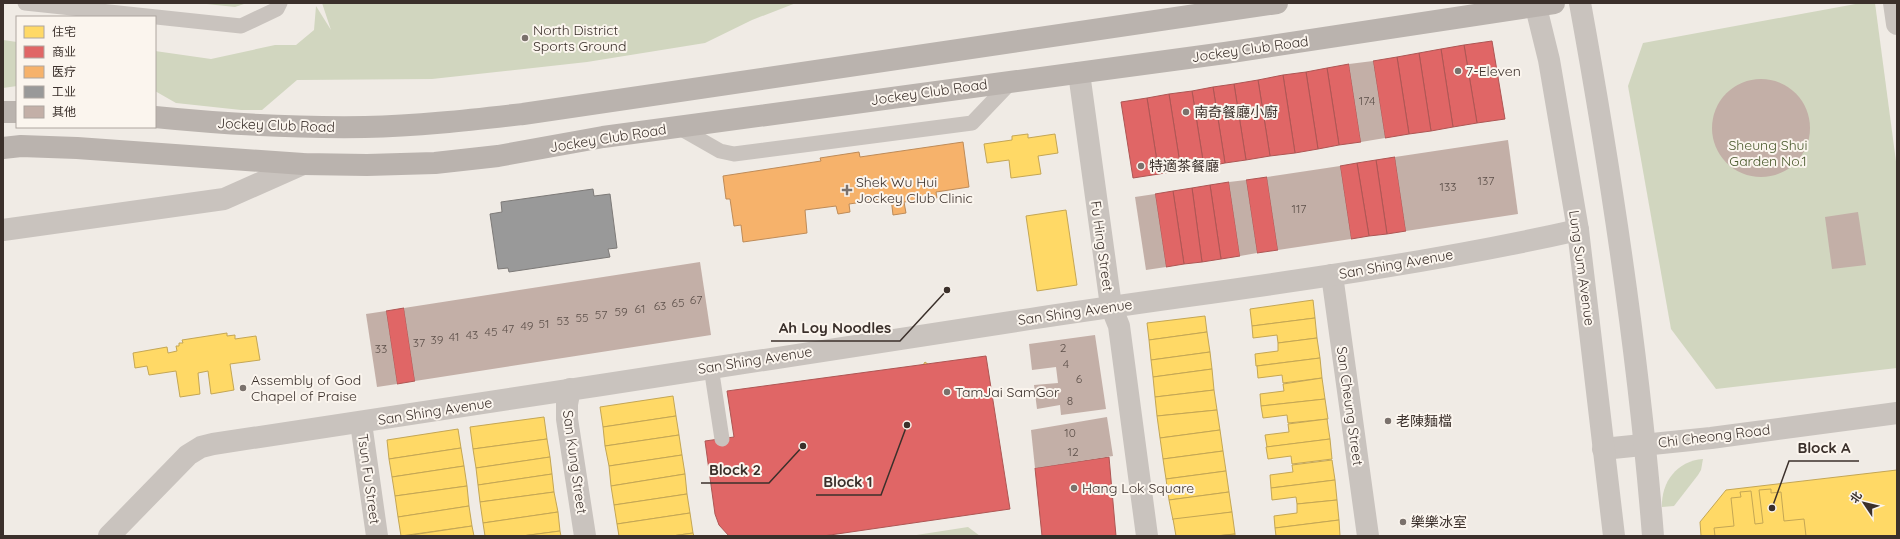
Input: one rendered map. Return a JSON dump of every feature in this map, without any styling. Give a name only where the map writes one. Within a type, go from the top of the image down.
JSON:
[{"type":"main road","name":"Jockey Club Road","points":[[156,117],[247,125],[326,128],[401,126],[463,121],[523,114],[1277,3]]},
{"type":"main road","name":"Jockey Club Road","points":[[3,148],[21,146],[85,148],[303,164],[367,165],[451,161],[498,156],[603,137],[1225,53],[1541,4]]},
{"type":"main road","points":[[3,112],[16,112]]},
{"type":"street","points":[[1580,3],[1620,254],[1646,444],[1653,536]]},
{"type":"street","points":[[1894,3],[1897,24]]},
{"type":"street","name":"Lung Sum Avenue","points":[[1541,4],[1578,230],[1614,536]]},
{"type":"street","name":"Fu Hing Street","points":[[1079,73],[1111,306],[1119,326],[1147,536]]},
{"type":"street","name":"Jockey Club Road","points":[[3,230],[224,199],[303,164]]},
{"type":"street","name":"San Shing Avenue","points":[[109,536],[188,455],[201,447],[1111,306],[1332,275],[1503,246],[1578,230]]},
{"type":"street","name":"San Cheung Street","points":[[1332,275],[1368,536]]},
{"type":"street","name":"San Kung Street","points":[[570,389],[567,404],[567,420],[585,536]]},
{"type":"street","name":"Chi Cheong Road","points":[[1603,449],[1711,438],[1897,413]]},
{"type":"street","name":"Tsun Fu Street","points":[[362,423],[377,536]]},
{"type":"lane","points":[[25,3],[147,16]]},
{"type":"lane","points":[[156,17],[241,26],[277,9],[280,3]]},
{"type":"lane","points":[[678,127],[725,154],[734,154],[972,123],[1012,81]]},
{"type":"lane","points":[[711,367],[722,439]]},
{"type":"green space","points":[[197,3],[247,3],[235,7]]},
{"type":"green space","name":"North District Sports Ground","points":[[322,3],[796,3],[752,20],[705,43],[587,62],[432,79],[297,80],[262,110],[241,110],[176,103],[156,92],[156,51],[211,59],[275,45],[296,45],[314,30],[316,6],[331,30]]},
{"type":"green space","name":"Sheung Shui Garden No.1","points":[[1861,3],[1875,3],[1897,169],[1897,368],[1716,389],[1671,329],[1628,86],[1643,43]]},
{"type":"green space","points":[[3,40],[16,42],[16,86],[3,88]]},
{"type":"green space","points":[[1703,459],[1701,470],[1698,475],[1674,506],[1662,507],[1664,489],[1672,474],[1685,464]]},
{"type":"green space","points":[[968,527],[980,536],[910,536]]},
{"type":"building: 住宅","points":[[1028,134],[1028,138],[1055,134],[1058,153],[1038,156],[1041,174],[1011,178],[1009,160],[987,163],[984,144],[1012,140],[1012,136]]},
{"type":"building: 住宅","points":[[1066,210],[1077,285],[1037,291],[1026,216]]},
{"type":"building: 住宅","points":[[1313,300],[1315,318],[1252,326],[1250,309]]},
{"type":"building: 住宅","points":[[1205,316],[1207,332],[1149,340],[1147,323]]},
{"type":"building: 住宅","points":[[1315,318],[1317,338],[1278,343],[1277,335],[1253,338],[1252,326]]},
{"type":"building: 住宅","points":[[1207,332],[1210,352],[1151,360],[1149,340]]},
{"type":"building: 住宅","points":[[227,333],[227,336],[235,335],[235,339],[256,336],[260,360],[230,364],[234,390],[211,394],[208,371],[198,373],[200,394],[180,397],[176,371],[149,375],[147,366],[135,368],[133,353],[167,347],[168,353],[177,351],[176,346],[179,346],[179,343],[183,343],[182,340]]},
{"type":"building: 住宅","points":[[1317,338],[1320,358],[1256,366],[1255,354],[1278,351],[1278,343]]},
{"type":"building: 住宅","points":[[1210,352],[1212,369],[1153,377],[1151,360]]},
{"type":"building: 住宅","points":[[1320,358],[1322,378],[1283,383],[1282,375],[1258,378],[1257,366]]},
{"type":"building: 住宅","points":[[925,362],[989,409],[982,420],[962,424],[952,417],[947,417],[950,437],[954,437],[958,431],[972,428],[983,436],[949,484],[939,476],[937,462],[943,454],[942,452],[933,454],[932,448],[923,449],[924,455],[916,457],[916,460],[923,464],[926,479],[919,489],[871,454],[878,444],[893,442],[898,446],[900,442],[898,430],[895,428],[891,433],[876,435],[865,427],[899,381],[909,388],[912,403],[908,411],[908,415],[917,413],[918,419],[927,417],[926,412],[934,410],[937,405],[923,396],[918,373]]},
{"type":"building: 住宅","points":[[1212,369],[1214,390],[1155,397],[1153,377]]},
{"type":"building: 住宅","points":[[1322,378],[1325,399],[1261,406],[1260,394],[1284,391],[1283,384]]},
{"type":"building: 住宅","points":[[780,385],[790,392],[791,416],[783,429],[787,432],[795,431],[796,437],[805,436],[804,430],[813,429],[812,424],[805,419],[803,403],[811,393],[857,426],[849,437],[835,439],[830,436],[827,440],[829,452],[832,454],[835,449],[847,447],[859,455],[826,502],[816,495],[815,480],[819,471],[810,472],[809,466],[801,467],[802,473],[793,474],[793,477],[800,482],[803,497],[796,508],[749,473],[757,462],[771,460],[776,464],[780,463],[777,443],[772,444],[764,455],[745,458],[734,450]]},
{"type":"building: 住宅","points":[[1214,390],[1217,410],[1157,416],[1155,397]]},
{"type":"building: 住宅","points":[[673,396],[676,416],[603,427],[600,407]]},
{"type":"building: 住宅","points":[[1325,399],[1328,419],[1288,423],[1287,415],[1263,418],[1261,406]]},
{"type":"building: 住宅","points":[[1217,410],[1220,430],[1160,438],[1157,416]]},
{"type":"building: 住宅","points":[[676,416],[679,435],[605,446],[603,427]]},
{"type":"building: 住宅","points":[[544,417],[547,439],[473,449],[470,427]]},
{"type":"building: 住宅","points":[[1327,419],[1330,439],[1267,447],[1265,435],[1289,432],[1288,424]]},
{"type":"building: 住宅","points":[[458,429],[461,448],[389,459],[387,440]]},
{"type":"building: 住宅","points":[[1220,430],[1223,451],[1163,459],[1160,438]]},
{"type":"building: 住宅","points":[[679,435],[682,455],[609,466],[605,446]]},
{"type":"building: 住宅","points":[[547,439],[550,457],[476,468],[473,449]]},
{"type":"building: 住宅","points":[[1330,439],[1332,459],[1292,464],[1291,456],[1268,459],[1266,447]]},
{"type":"building: 住宅","points":[[461,448],[464,466],[392,477],[389,459]]},
{"type":"building: 住宅","points":[[1223,451],[1226,471],[1166,479],[1163,459]]},
{"type":"building: 住宅","points":[[682,455],[685,474],[611,486],[609,466]]},
{"type":"building: 住宅","points":[[550,457],[552,474],[478,485],[476,468]]},
{"type":"building: 住宅","points":[[1332,460],[1335,480],[1271,488],[1270,475],[1293,472],[1292,465]]},
{"type":"building: 住宅","points":[[464,466],[467,486],[395,496],[392,477]]},
{"type":"building: 住宅","points":[[1897,470],[1897,536],[1701,536],[1700,522],[1726,490]]},
{"type":"building: 住宅","points":[[1226,471],[1229,492],[1169,500],[1166,479]]},
{"type":"building: 住宅","points":[[552,474],[554,492],[480,502],[478,485]]},
{"type":"building: 住宅","points":[[685,474],[687,494],[614,505],[611,486]]},
{"type":"building: 住宅","points":[[1335,480],[1337,500],[1297,504],[1296,497],[1272,500],[1271,488]]},
{"type":"building: 住宅","points":[[467,486],[469,506],[398,517],[395,496]]},
{"type":"building: 住宅","points":[[1771,489],[1771,493],[1781,492],[1784,521],[1804,519],[1806,536],[1715,536],[1714,528],[1734,526],[1731,498],[1741,497],[1740,492],[1751,491],[1755,524],[1763,523],[1759,490]]},
{"type":"building: 住宅","points":[[554,492],[558,512],[483,523],[480,502]]},
{"type":"building: 住宅","points":[[1229,492],[1232,512],[1173,520],[1169,500]]},
{"type":"building: 住宅","points":[[687,494],[690,513],[617,524],[614,505]]},
{"type":"building: 住宅","points":[[1337,500],[1339,520],[1275,528],[1274,516],[1297,513],[1297,504]]},
{"type":"building: 住宅","points":[[469,506],[472,526],[401,536],[398,517]]},
{"type":"building: 住宅","points":[[558,512],[560,531],[522,536],[485,536],[483,523]]},
{"type":"building: 住宅","points":[[1232,512],[1235,534],[1217,536],[1176,536],[1173,519]]},
{"type":"building: 住宅","points":[[690,513],[693,533],[672,536],[619,536],[617,524]]},
{"type":"building: 住宅","points":[[1339,520],[1340,536],[1276,536],[1275,528]]},
{"type":"building: 住宅","points":[[472,526],[474,536],[405,536]]},
{"type":"building: 住宅","points":[[560,531],[561,536],[522,536]]},
{"type":"building: 住宅","points":[[693,533],[694,536],[672,536]]},
{"type":"building: 住宅","points":[[1235,534],[1235,536],[1215,536]]},
{"type":"building: 商业","points":[[1492,41],[1505,119],[1477,123],[1464,45]]},
{"type":"building: 商业","points":[[1464,45],[1477,123],[1453,127],[1441,49]]},
{"type":"building: 商业","points":[[1441,49],[1453,127],[1431,131],[1419,53]]},
{"type":"building: 商业","points":[[1419,53],[1431,131],[1409,134],[1397,57]]},
{"type":"building: 商业","points":[[1397,57],[1409,134],[1385,138],[1373,61]]},
{"type":"building: 商业","points":[[1349,64],[1361,142],[1339,145],[1327,68]]},
{"type":"building: 商业","points":[[1327,68],[1339,145],[1318,149],[1306,72]]},
{"type":"building: 商业","points":[[1306,72],[1318,149],[1295,153],[1283,75]]},
{"type":"building: 商业","points":[[1283,75],[1295,153],[1270,156],[1258,80]]},
{"type":"building: 商业","points":[[1258,80],[1270,156],[1246,160],[1234,84]]},
{"type":"building: 商业","points":[[1234,84],[1246,160],[1225,163],[1213,87]]},
{"type":"building: 商业","points":[[1213,87],[1225,163],[1204,167],[1192,91]]},
{"type":"building: 商业","points":[[1192,91],[1204,167],[1181,170],[1169,94]]},
{"type":"building: 商业","points":[[1169,94],[1181,170],[1159,174],[1147,98]]},
{"type":"building: 商业","points":[[1147,98],[1159,174],[1133,178],[1121,102]]},
{"type":"building: 商业","points":[[1395,157],[1406,231],[1387,234],[1376,160]]},
{"type":"building: 商业","points":[[1376,160],[1387,234],[1369,236],[1357,163]]},
{"type":"building: 商业","points":[[1357,163],[1369,236],[1351,239],[1340,166]]},
{"type":"building: 商业","points":[[1267,177],[1278,250],[1257,253],[1246,180]]},
{"type":"building: 商业","points":[[1229,182],[1240,256],[1221,259],[1210,185]]},
{"type":"building: 商业","points":[[1210,185],[1221,259],[1202,262],[1192,188]]},
{"type":"building: 商业","points":[[1192,188],[1202,262],[1184,264],[1173,191]]},
{"type":"building: 商业","points":[[1173,191],[1184,264],[1166,267],[1155,194]]},
{"type":"building: 商业","points":[[404,308],[415,381],[397,384],[386,311]]},
{"type":"building: 商业","points":[[986,356],[1010,509],[823,536],[729,536],[719,525],[715,514],[705,441],[734,437],[727,391]]},
{"type":"building: 商业","name":"Hang Lok Square","points":[[1109,457],[1116,536],[1042,536],[1035,468]]},
{"type":"building: 医疗","name":"Shek Wu Hui Jockey Club Clinic","points":[[963,142],[969,187],[936,192],[937,198],[904,202],[906,213],[893,215],[891,198],[849,204],[850,212],[838,214],[836,206],[805,210],[807,233],[743,242],[741,225],[734,226],[730,199],[726,199],[723,176],[821,161],[820,158],[859,152],[860,157]]},
{"type":"building: 工业","points":[[593,189],[594,196],[610,194],[617,248],[608,249],[610,257],[509,272],[508,268],[498,269],[490,214],[502,212],[501,202]]},
{"type":"building: 其他","points":[[1373,61],[1385,138],[1361,142],[1349,64]]},
{"type":"building: 其他","points":[[1761,79],[1780,83],[1796,93],[1806,109],[1810,128],[1806,147],[1796,163],[1780,173],[1761,177],[1742,173],[1726,163],[1716,147],[1712,128],[1716,109],[1726,93],[1742,83]]},
{"type":"building: 其他","points":[[1508,140],[1518,214],[1406,231],[1395,157]]},
{"type":"building: 其他","points":[[1340,166],[1351,239],[1278,250],[1267,177]]},
{"type":"building: 其他","points":[[1246,180],[1257,253],[1240,256],[1229,182]]},
{"type":"building: 其他","points":[[1155,194],[1166,267],[1146,270],[1135,197]]},
{"type":"building: 其他","points":[[1858,212],[1866,265],[1832,269],[1825,217]]},
{"type":"building: 其他","points":[[700,262],[711,335],[415,381],[404,308]]},
{"type":"building: 其他","points":[[386,311],[397,384],[377,387],[366,314]]},
{"type":"building: 其他","points":[[1095,335],[1106,409],[1061,415],[1060,405],[1037,409],[1034,385],[1058,383],[1056,367],[1032,370],[1029,344]]},
{"type":"building: 其他","points":[[1107,417],[1113,456],[1035,468],[1031,430]]},
{"type":"place","name":"North District Sports Ground","points":[[525,38]]},
{"type":"place","name":"7-Eleven","points":[[1458,71]]},
{"type":"place","name":"南奇餐廳小廚","points":[[1186,112]]},
{"type":"place","name":"特適茶餐廳","points":[[1141,166]]},
{"type":"place","name":"Shek Wu Hui Jockey Club Clinic","points":[[847,190]]},
{"type":"place","name":"Ah Loy Noodles","points":[[947,290]]},
{"type":"place","name":"Assembly of God Chapel of Praise","points":[[243,388]]},
{"type":"place","name":"TamJai SamGor","points":[[947,392]]},
{"type":"place","name":"老陳麵檔","points":[[1388,421]]},
{"type":"place","name":"Block 1","points":[[907,425]]},
{"type":"place","name":"Block 2","points":[[803,446]]},
{"type":"place","name":"Hang Lok Square","points":[[1074,488]]},
{"type":"place","name":"Block A","points":[[1772,508]]},
{"type":"place","name":"樂樂冰室","points":[[1403,522]]}]
